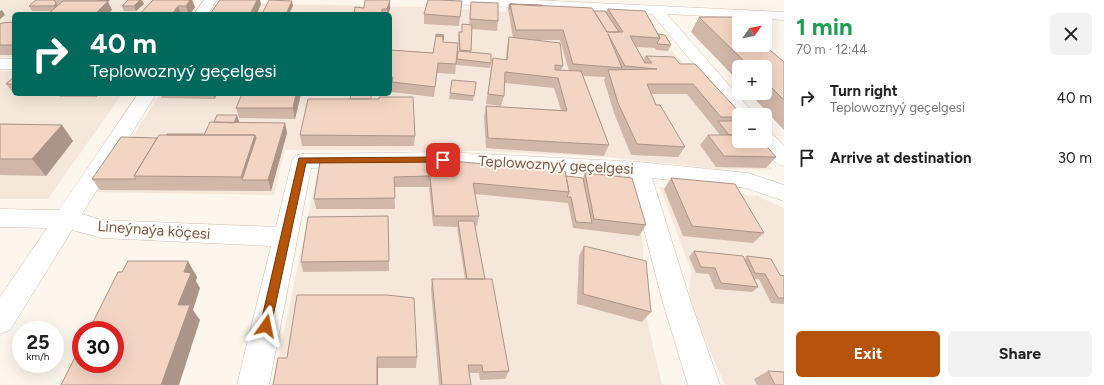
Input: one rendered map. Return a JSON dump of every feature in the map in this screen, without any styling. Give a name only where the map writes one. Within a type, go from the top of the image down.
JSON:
[{"type":"street","points":[[202,12],[211,0]]},
{"type":"street","points":[[452,0],[539,2],[732,13]]},
{"type":"street","points":[[750,0],[764,12]]},
{"type":"street","points":[[655,9],[740,108]]},
{"type":"street","points":[[772,15],[784,16]]},
{"type":"street","points":[[772,18],[784,27]]},
{"type":"street","points":[[0,64],[12,64]]},
{"type":"street","points":[[0,321],[146,96]]},
{"type":"street","points":[[772,145],[784,159]]},
{"type":"street","name":"Teplowoznyý geçelgesi","points":[[285,237],[302,160],[443,160],[638,169],[748,181],[784,194]]},
{"type":"street","points":[[638,169],[677,303],[704,385]]},
{"type":"street","name":"Lineýnaýa köçesi","points":[[0,218],[67,219],[102,229],[285,237]]},
{"type":"street","points":[[253,385],[285,237]]},
{"type":"shaded area","points":[[0,0],[196,0],[191,6],[197,7],[193,12],[12,12],[12,57],[0,57]]},
{"type":"shaded area","points":[[224,3],[428,7],[506,12],[506,8],[542,10],[663,41],[711,94],[732,129],[732,148],[755,148],[773,170],[717,169],[607,157],[484,151],[285,150],[274,195],[96,192],[159,96],[392,96],[392,12],[218,12]]},
{"type":"shaded area","points":[[0,71],[12,71],[12,96],[121,96],[48,199],[0,199]]},
{"type":"shaded area","points":[[318,169],[449,169],[628,187],[642,237],[647,320],[662,385],[273,385]]},
{"type":"shaded area","points":[[660,187],[757,196],[784,208],[784,385],[725,385],[689,303],[691,271]]},
{"type":"building","points":[[36,0],[54,0],[56,3],[54,6],[29,6]]},
{"type":"building","points":[[128,0],[140,0],[134,6],[122,6]]},
{"type":"building","points":[[153,0],[190,0],[186,6],[178,6],[174,12],[142,12]]},
{"type":"building","points":[[220,0],[257,0],[251,12],[211,12]]},
{"type":"building","points":[[269,0],[292,1],[287,12],[263,12]]},
{"type":"building","points":[[365,0],[390,0],[387,9],[382,9],[382,12],[354,12],[355,7],[364,8]]},
{"type":"building","points":[[428,0],[462,1],[460,17],[424,14]]},
{"type":"building","points":[[63,1],[108,1],[97,12],[50,12]]},
{"type":"building","points":[[471,2],[498,3],[498,21],[470,19]]},
{"type":"building","points":[[510,4],[592,8],[607,32],[623,32],[608,9],[645,11],[660,38],[630,36],[645,63],[652,63],[646,56],[674,57],[680,64],[695,64],[736,108],[732,108],[732,117],[721,117],[693,84],[647,84],[656,105],[660,105],[685,147],[637,144],[618,103],[608,70],[657,69],[625,66],[608,34],[622,68],[573,64],[563,30],[516,30]]},
{"type":"building","points":[[511,4],[542,5],[542,6]]},
{"type":"building","points":[[594,11],[605,11],[619,32],[607,32]]},
{"type":"building","points":[[699,17],[732,17],[732,49]]},
{"type":"building","points":[[12,22],[12,45],[0,45],[0,24]]},
{"type":"building","points":[[462,24],[472,25],[471,51],[460,50],[459,32],[462,32]]},
{"type":"building","points":[[436,34],[444,35],[443,40],[443,36],[436,36]]},
{"type":"building","points":[[658,34],[665,35],[671,45],[658,44],[657,43],[660,38]]},
{"type":"building","points":[[436,36],[443,36],[443,42],[458,43],[456,64],[438,63],[435,87],[392,82],[392,50],[433,53]]},
{"type":"building","points":[[509,37],[560,43],[563,66],[555,65],[555,70],[581,71],[609,145],[488,138],[486,106],[567,111],[558,78],[505,72],[504,96],[488,94],[493,58],[507,60]]},
{"type":"building","points":[[458,51],[491,54],[491,63],[457,59]]},
{"type":"building","points":[[735,52],[772,52],[784,62],[784,100],[772,88],[772,60],[743,60]]},
{"type":"building","points":[[12,79],[12,84],[6,84]]},
{"type":"building","points":[[452,80],[476,82],[474,96],[450,93]]},
{"type":"building","points":[[241,96],[296,96],[293,108],[236,108]]},
{"type":"building","points":[[351,96],[371,96],[371,99],[350,99]]},
{"type":"building","points":[[379,97],[413,97],[415,136],[300,135],[308,99],[379,99]]},
{"type":"building","points":[[217,115],[237,115],[234,123],[214,122]]},
{"type":"building","points":[[718,121],[732,121],[732,135],[729,135]]},
{"type":"building","points":[[210,122],[285,123],[268,180],[242,180],[256,138],[255,135],[204,135]]},
{"type":"building","points":[[0,124],[62,125],[32,159],[0,159]]},
{"type":"building","points":[[167,134],[205,134],[167,135]]},
{"type":"building","points":[[159,135],[255,135],[241,177],[134,176]]},
{"type":"building","points":[[708,135],[732,135],[732,148],[768,148],[776,157],[724,156]]},
{"type":"building","points":[[121,137],[157,138],[134,176],[136,179],[92,179]]},
{"type":"building","points":[[451,161],[565,171],[569,192],[473,183],[479,216],[434,216],[430,176],[394,177],[395,198],[314,199],[320,162]]},
{"type":"building","points":[[585,173],[632,178],[646,225],[594,219]]},
{"type":"building","points":[[566,176],[583,178],[592,223],[576,222],[571,197],[567,197],[569,192]]},
{"type":"building","points":[[671,178],[735,184],[764,233],[692,226]]},
{"type":"building","points":[[388,216],[389,261],[301,262],[308,217]]},
{"type":"building","points":[[458,221],[474,221],[485,279],[467,279]]},
{"type":"building","points":[[584,246],[646,261],[651,312],[583,294]]},
{"type":"building","points":[[694,251],[743,256],[758,287],[721,283],[715,268],[701,267]]},
{"type":"building","points":[[747,256],[771,259],[780,275],[784,276],[784,298],[778,298],[765,274],[755,273]]},
{"type":"building","points":[[128,261],[188,261],[184,272],[191,273],[178,305],[190,305],[161,385],[61,385],[72,363],[72,373],[124,373],[124,321],[94,321],[118,272],[122,272]]},
{"type":"building","points":[[432,279],[492,279],[509,371],[483,372],[482,365],[468,365],[471,385],[442,385]]},
{"type":"building","points":[[297,295],[387,295],[414,298],[417,357],[377,357],[377,385],[273,385],[278,358],[287,358]]},
{"type":"building","points":[[768,371],[784,372],[784,385],[775,385]]},
{"type":"route","points":[[266,326],[302,160],[443,160]]}]
